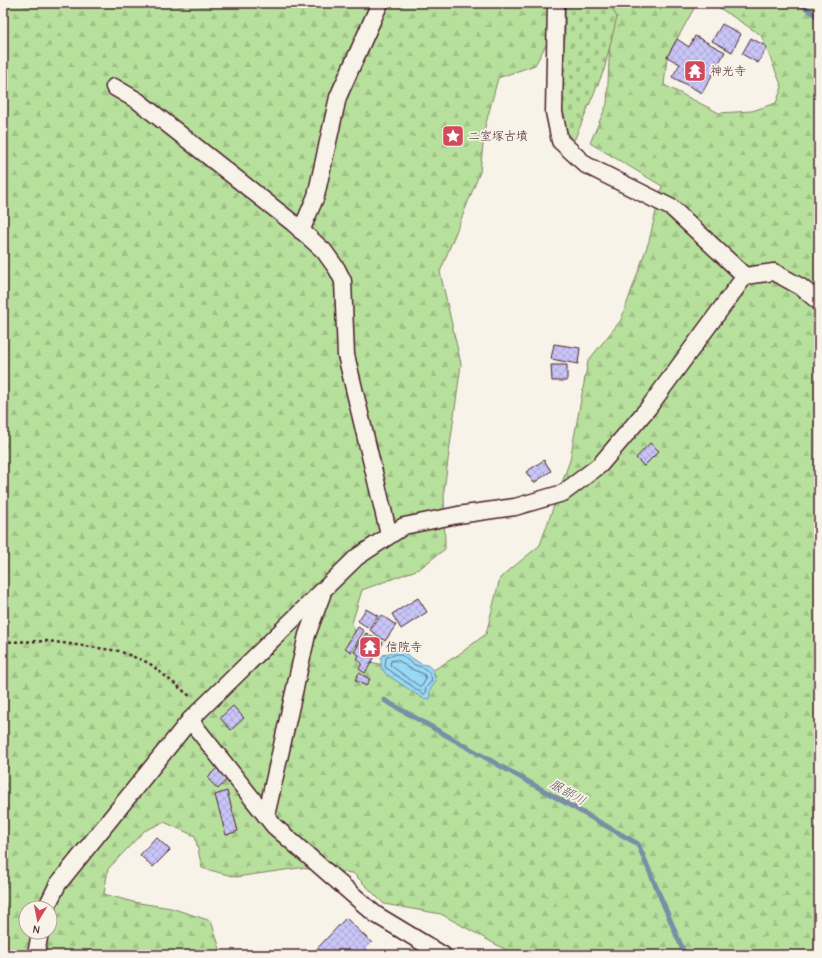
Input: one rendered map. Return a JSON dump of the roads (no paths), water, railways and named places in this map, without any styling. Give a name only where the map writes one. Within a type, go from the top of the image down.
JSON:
[{"type":"street","points":[[301,231],[316,196],[338,97],[380,3]]},
{"type":"street","points":[[556,3],[554,112],[560,141],[586,165],[672,208],[745,276]]},
{"type":"street","points":[[114,87],[138,101],[293,223],[324,251],[337,268],[343,281],[346,355],[390,535]]},
{"type":"street","points":[[50,900],[58,884],[190,720],[356,558],[404,526],[458,515],[515,507],[563,493],[600,465],[649,407],[745,276],[774,272],[801,287],[819,302]]},
{"type":"street","points":[[266,816],[307,635],[324,589]]},
{"type":"street","points":[[190,720],[274,826],[376,914],[443,955]]},
{"type":"street","points":[[36,955],[39,940]]},
{"type":"water","points":[[397,650],[406,650],[406,654],[432,669],[436,681],[430,690],[430,699],[422,698],[386,674],[381,668],[381,659],[383,655]]},
{"type":"waterway","points":[[800,3],[819,18]]},
{"type":"waterway","name":"服部川","points":[[384,700],[638,844],[685,955]]},
{"type":"place","name":"神光寺","points":[[695,71]]},
{"type":"place","name":"二室塚古墳","points":[[453,136]]},
{"type":"place","name":"信院寺","points":[[370,647]]}]
